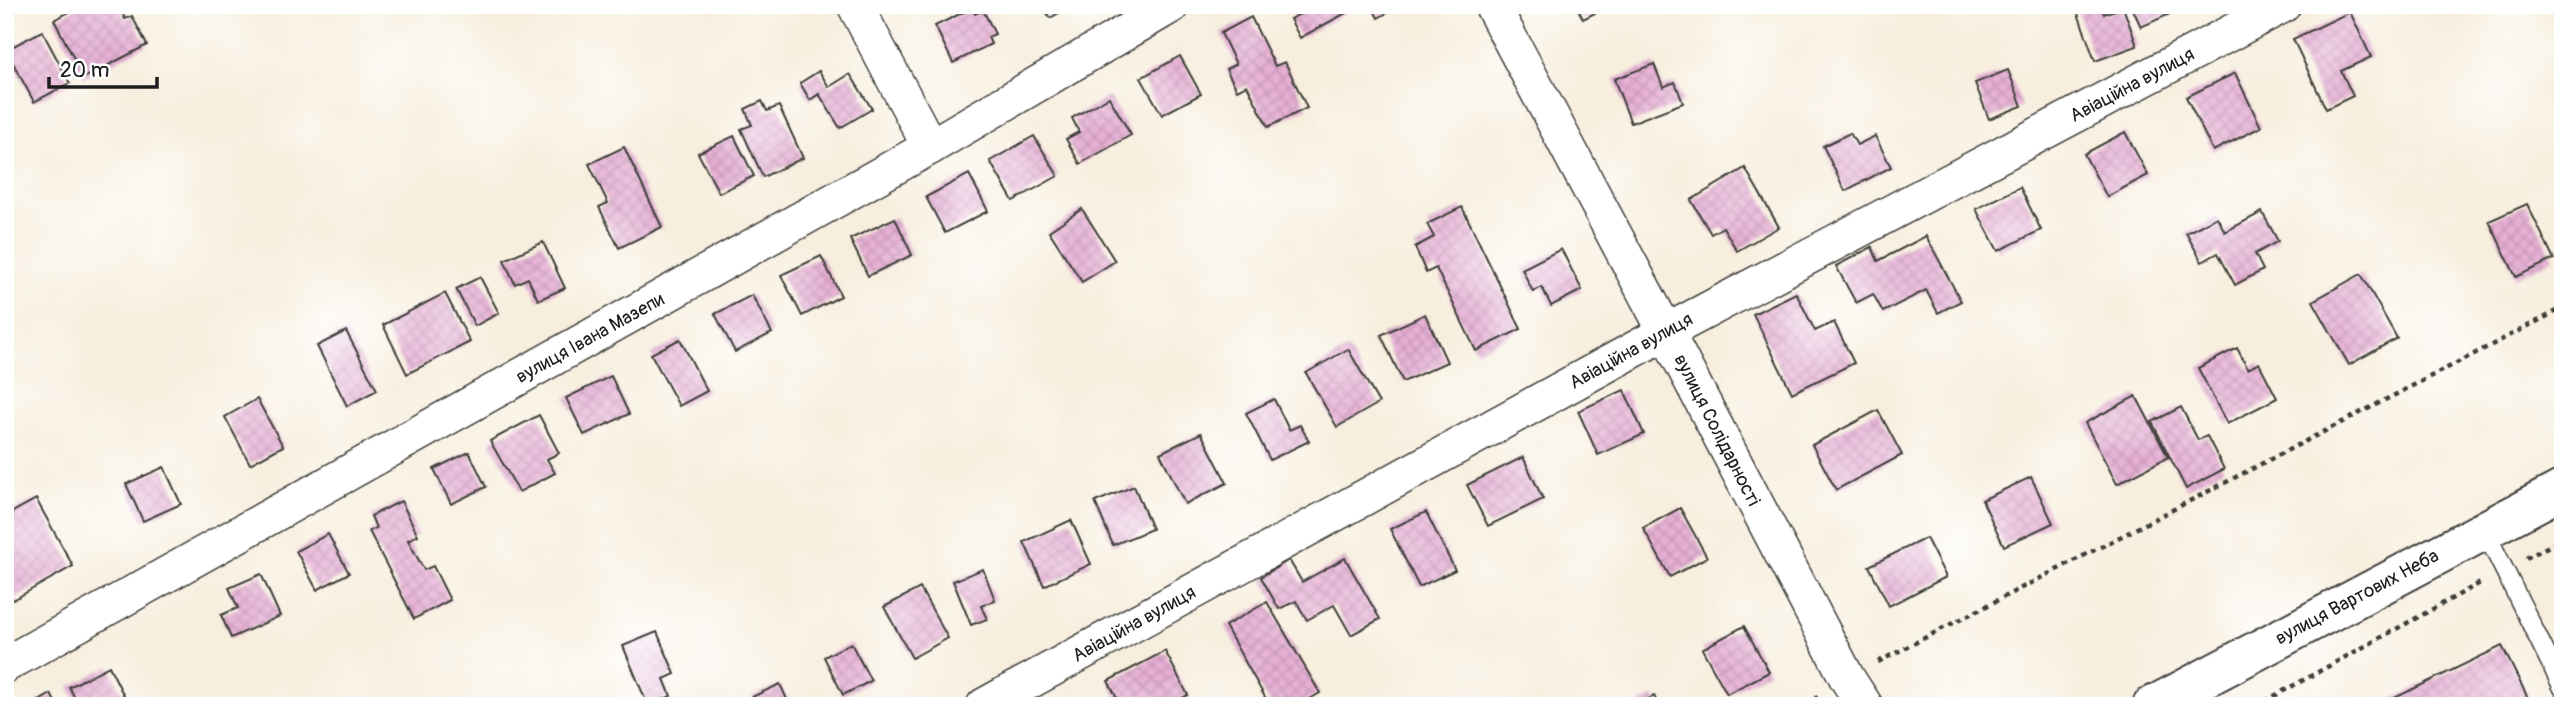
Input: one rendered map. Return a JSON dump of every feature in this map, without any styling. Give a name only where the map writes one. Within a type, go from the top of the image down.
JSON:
[{"type":"street","points":[[855,5],[930,147]]},
{"type":"street","name":"вулиця Івана Мазепи","points":[[5,665],[930,147],[1172,5]]},
{"type":"street","name":"вулиця Солідарності","points":[[1492,5],[1856,692]]},
{"type":"street","name":"Авіаційна вулиця","points":[[984,706],[1666,332],[2283,5]]},
{"type":"street","name":"вулиця Вартових Неба","points":[[2152,706],[2563,489]]},
{"type":"lane","points":[[2484,529],[2563,688]]},
{"type":"path","points":[[1805,706],[1856,692],[2563,308]]},
{"type":"path","points":[[2256,706],[2563,539]]},
{"type":"building","points":[[82,5],[119,5],[125,19],[132,16],[147,45],[84,78],[54,20]]},
{"type":"building","points":[[1042,5],[1073,5],[1050,18]]},
{"type":"building","points":[[1295,5],[1342,5],[1346,13],[1300,38],[1290,19],[1300,14]]},
{"type":"building","points":[[1371,5],[1401,5],[1378,18]]},
{"type":"building","points":[[1576,5],[1611,5],[1583,19]]},
{"type":"building","points":[[2075,5],[2101,5],[2104,14],[2123,7],[2137,46],[2095,61]]},
{"type":"building","points":[[2131,5],[2182,5],[2183,8],[2141,27]]},
{"type":"building","points":[[972,8],[975,14],[983,10],[995,34],[988,37],[991,44],[953,63],[935,26]]},
{"type":"building","points":[[2350,12],[2371,57],[2341,71],[2353,96],[2326,109],[2293,39]]},
{"type":"building","points":[[1251,17],[1275,66],[1285,62],[1307,108],[1268,127],[1247,85],[1237,90],[1226,69],[1236,64],[1221,33]]},
{"type":"building","points":[[42,31],[70,83],[34,102],[6,50]]},
{"type":"building","points":[[1180,56],[1201,94],[1162,115],[1141,78]]},
{"type":"building","points":[[1654,64],[1663,87],[1675,82],[1683,103],[1631,123],[1614,79]]},
{"type":"building","points":[[2008,70],[2022,106],[1989,119],[1975,83]]},
{"type":"building","points":[[819,71],[829,87],[850,74],[872,109],[840,128],[819,94],[810,100],[800,83]]},
{"type":"building","points":[[2235,73],[2261,127],[2213,151],[2186,97]]},
{"type":"building","points":[[1109,97],[1131,135],[1080,164],[1066,139],[1079,132],[1072,118]]},
{"type":"building","points":[[762,101],[767,111],[779,106],[803,158],[763,177],[741,129],[752,125],[745,109]]},
{"type":"building","points":[[2125,132],[2148,175],[2107,197],[2084,154]]},
{"type":"building","points":[[1850,133],[1857,145],[1875,136],[1891,167],[1845,191],[1823,146]]},
{"type":"building","points":[[734,136],[754,176],[719,193],[698,153]]},
{"type":"building","points":[[1034,136],[1058,176],[1013,201],[990,161]]},
{"type":"building","points":[[624,147],[662,227],[619,248],[599,207],[608,203],[589,164]]},
{"type":"building","points":[[1745,168],[1779,227],[1737,251],[1723,227],[1711,234],[1691,200]]},
{"type":"building","points":[[969,174],[988,211],[945,233],[926,197]]},
{"type":"building","points":[[2020,187],[2041,230],[1998,251],[1976,209]]},
{"type":"building","points":[[2527,204],[2554,259],[2516,277],[2489,221]]},
{"type":"building","points":[[1462,207],[1521,329],[1476,351],[1436,268],[1426,273],[1415,247],[1434,237],[1427,224]]},
{"type":"building","points":[[1082,209],[1115,261],[1082,282],[1049,231]]},
{"type":"building","points":[[2262,212],[2278,241],[2255,254],[2263,270],[2235,285],[2218,253],[2202,262],[2186,233],[2217,217],[2225,232]]},
{"type":"building","points":[[895,218],[912,255],[868,276],[850,239]]},
{"type":"building","points":[[1926,236],[1961,301],[1938,313],[1926,290],[1883,312],[1873,294],[1856,303],[1836,266],[1872,247],[1878,261]]},
{"type":"building","points":[[543,242],[565,288],[538,300],[528,278],[515,284],[504,260]]},
{"type":"building","points":[[1561,249],[1582,290],[1551,306],[1542,287],[1533,292],[1522,269]]},
{"type":"building","points":[[821,256],[841,296],[802,316],[781,275]]},
{"type":"building","points":[[2361,274],[2397,338],[2349,365],[2313,301]]},
{"type":"building","points":[[480,277],[499,313],[475,326],[456,289]]},
{"type":"building","points":[[445,293],[470,342],[407,374],[383,325]]},
{"type":"building","points":[[1796,293],[1815,331],[1834,322],[1854,363],[1792,393],[1753,314]]},
{"type":"building","points":[[752,295],[772,333],[735,352],[715,314]]},
{"type":"building","points":[[1425,314],[1447,362],[1403,382],[1381,335]]},
{"type":"building","points":[[346,331],[377,390],[347,406],[317,346]]},
{"type":"building","points":[[680,339],[707,391],[679,406],[651,354]]},
{"type":"building","points":[[2237,348],[2248,369],[2259,363],[2277,398],[2227,424],[2198,368]]},
{"type":"building","points":[[1348,349],[1379,403],[1337,427],[1306,373]]},
{"type":"building","points":[[611,376],[629,414],[584,435],[566,398]]},
{"type":"building","points":[[1624,390],[1644,434],[1598,455],[1578,411]]},
{"type":"building","points":[[2136,396],[2168,457],[2117,484],[2085,423]]},
{"type":"building","points":[[257,399],[283,446],[250,464],[225,417]]},
{"type":"building","points":[[1274,399],[1289,430],[1300,425],[1309,441],[1270,460],[1246,413]]},
{"type":"building","points":[[2181,407],[2198,440],[2207,436],[2224,469],[2186,489],[2152,422]]},
{"type":"building","points":[[1878,410],[1902,455],[1836,490],[1812,445]]},
{"type":"building","points":[[539,415],[559,453],[547,459],[555,473],[519,492],[490,441]]},
{"type":"building","points":[[1201,433],[1227,483],[1185,504],[1160,453]]},
{"type":"building","points":[[469,452],[486,487],[451,504],[434,469]]},
{"type":"building","points":[[1523,457],[1543,499],[1488,526],[1467,485]]},
{"type":"building","points":[[164,467],[181,504],[143,521],[126,484]]},
{"type":"building","points":[[2031,477],[2053,523],[2004,546],[1982,500]]},
{"type":"building","points":[[1134,486],[1152,529],[1113,545],[1095,502]]},
{"type":"building","points":[[36,499],[73,566],[13,600],[5,586],[5,516]]},
{"type":"building","points":[[401,501],[418,535],[408,540],[424,570],[433,566],[450,600],[414,619],[369,531],[376,528],[371,516]]},
{"type":"building","points":[[1680,508],[1707,557],[1670,577],[1643,528]]},
{"type":"building","points":[[1426,512],[1455,570],[1419,587],[1390,529]]},
{"type":"building","points":[[1071,520],[1091,564],[1044,586],[1024,542]]},
{"type":"building","points":[[328,534],[349,573],[317,590],[296,551]]},
{"type":"building","points":[[1926,538],[1946,577],[1889,606],[1869,566]]},
{"type":"building","points":[[1345,558],[1380,619],[1351,635],[1334,605],[1307,620],[1296,601],[1279,609],[1261,577],[1289,560],[1302,582]]},
{"type":"building","points":[[983,569],[995,600],[981,606],[987,619],[971,625],[953,581]]},
{"type":"building","points":[[261,574],[280,616],[231,638],[221,615],[238,608],[229,588]]},
{"type":"building","points":[[920,588],[948,638],[912,658],[884,607]]},
{"type":"building","points":[[1267,602],[1320,693],[1298,706],[1270,706],[1225,626]]},
{"type":"building","points":[[1744,626],[1769,672],[1727,694],[1702,649]]},
{"type":"building","points":[[657,632],[675,674],[664,679],[671,696],[648,706],[623,646]]},
{"type":"building","points":[[851,643],[871,681],[843,695],[824,657]]},
{"type":"building","points":[[2502,646],[2530,702],[2522,706],[2378,706]]},
{"type":"building","points":[[1165,651],[1188,695],[1168,706],[1121,706],[1108,681]]},
{"type":"building","points":[[109,666],[129,706],[79,706],[69,687]]},
{"type":"building","points":[[780,684],[790,706],[756,706],[752,697]]},
{"type":"building","points":[[51,694],[57,706],[31,706]]},
{"type":"building","points":[[1654,696],[1659,706],[1635,706]]}]
